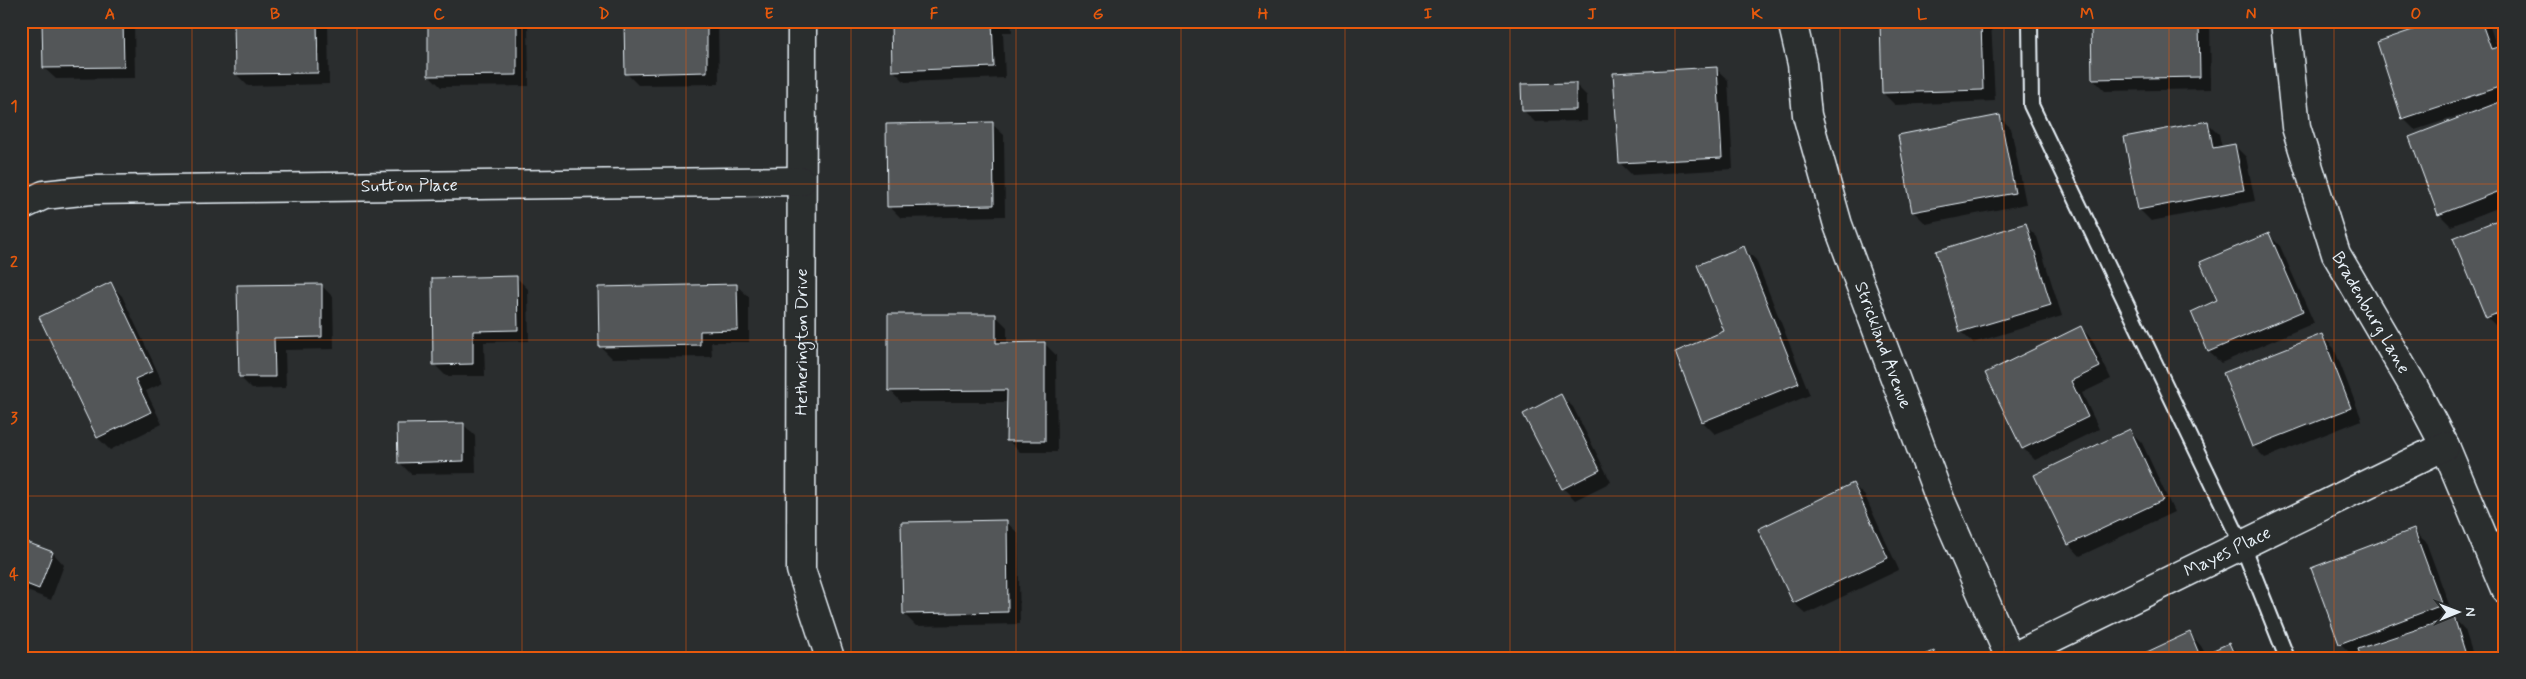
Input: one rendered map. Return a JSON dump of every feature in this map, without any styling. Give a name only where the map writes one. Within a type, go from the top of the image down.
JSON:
[{"type":"street","name":"Hetherington Drive","points":[[802,21],[800,181],[803,316],[801,570],[830,658]]},
{"type":"street","name":"Strickland Avenue","points":[[1792,21],[1802,64],[1807,115],[1838,225],[1940,498],[2011,658]]},
{"type":"street","name":"Bradenburg Lane","points":[[2285,21],[2296,128],[2336,254],[2415,389],[2445,446],[2505,589]]},
{"type":"street","name":"Sutton Place","points":[[21,206],[44,195],[91,190],[800,181]]},
{"type":"street","name":"Mayes Place","points":[[2011,658],[2445,446]]},
{"type":"lane","points":[[2030,21],[2031,105],[2242,545],[2287,658]]},
{"type":"building","points":[[42,21],[123,21],[124,67],[43,68]]},
{"type":"building","points":[[234,21],[317,21],[318,73],[235,74]]},
{"type":"building","points":[[428,21],[517,21],[517,75],[428,76]]},
{"type":"building","points":[[624,21],[707,21],[707,72],[625,74]]},
{"type":"building","points":[[891,21],[992,21],[994,67],[892,71]]},
{"type":"building","points":[[1880,21],[1981,21],[1983,90],[1882,93]]},
{"type":"building","points":[[2091,21],[2199,21],[2200,77],[2092,79]]},
{"type":"building","points":[[2439,21],[2481,21],[2491,49],[2505,45],[2505,85],[2402,119],[2377,42]]},
{"type":"building","points":[[1717,67],[1722,158],[1619,163],[1613,73]]},
{"type":"building","points":[[1576,83],[1576,110],[1522,111],[1521,84]]},
{"type":"building","points":[[2505,100],[2505,189],[2438,215],[2409,137]]},
{"type":"building","points":[[2000,115],[2015,193],[1912,212],[1898,135]]},
{"type":"building","points":[[2208,121],[2213,148],[2235,144],[2244,190],[2138,210],[2124,137]]},
{"type":"building","points":[[993,122],[994,205],[887,207],[886,124]]},
{"type":"building","points":[[2505,217],[2505,310],[2486,318],[2453,238]]},
{"type":"building","points":[[2026,223],[2051,305],[1960,332],[1936,251]]},
{"type":"building","points":[[2269,233],[2303,311],[2208,352],[2191,312],[2217,300],[2200,262]]},
{"type":"building","points":[[1744,246],[1799,383],[1702,422],[1675,352],[1724,331],[1697,265]]},
{"type":"building","points":[[517,276],[518,330],[473,331],[473,364],[433,365],[432,278]]},
{"type":"building","points":[[111,282],[153,371],[135,379],[151,412],[97,438],[39,317]]},
{"type":"building","points":[[322,284],[322,337],[274,338],[275,377],[239,377],[237,285]]},
{"type":"building","points":[[737,284],[738,330],[700,331],[700,345],[599,347],[598,287]]},
{"type":"building","points":[[888,314],[996,314],[996,343],[1045,342],[1045,441],[1006,441],[1007,390],[888,391]]},
{"type":"building","points":[[2081,326],[2100,367],[2071,381],[2088,417],[2022,449],[1985,373]]},
{"type":"building","points":[[2322,334],[2351,408],[2252,447],[2223,373]]},
{"type":"building","points":[[1561,394],[1600,470],[1562,489],[1523,414]]},
{"type":"building","points":[[464,423],[464,461],[398,463],[397,424]]},
{"type":"building","points":[[2130,429],[2163,500],[2068,545],[2034,475]]},
{"type":"building","points":[[1853,483],[1888,558],[1793,603],[1758,529]]},
{"type":"building","points":[[1007,520],[1008,612],[903,614],[901,522]]},
{"type":"building","points":[[2414,529],[2442,605],[2339,644],[2311,568]]},
{"type":"building","points":[[21,540],[53,552],[39,589],[21,582]]},
{"type":"building","points":[[2454,617],[2467,658],[2361,658],[2358,649]]},
{"type":"building","points":[[2190,632],[2200,656],[2229,643],[2236,658],[2134,658]]},
{"type":"building","points":[[1934,651],[1937,658],[1918,658]]}]
